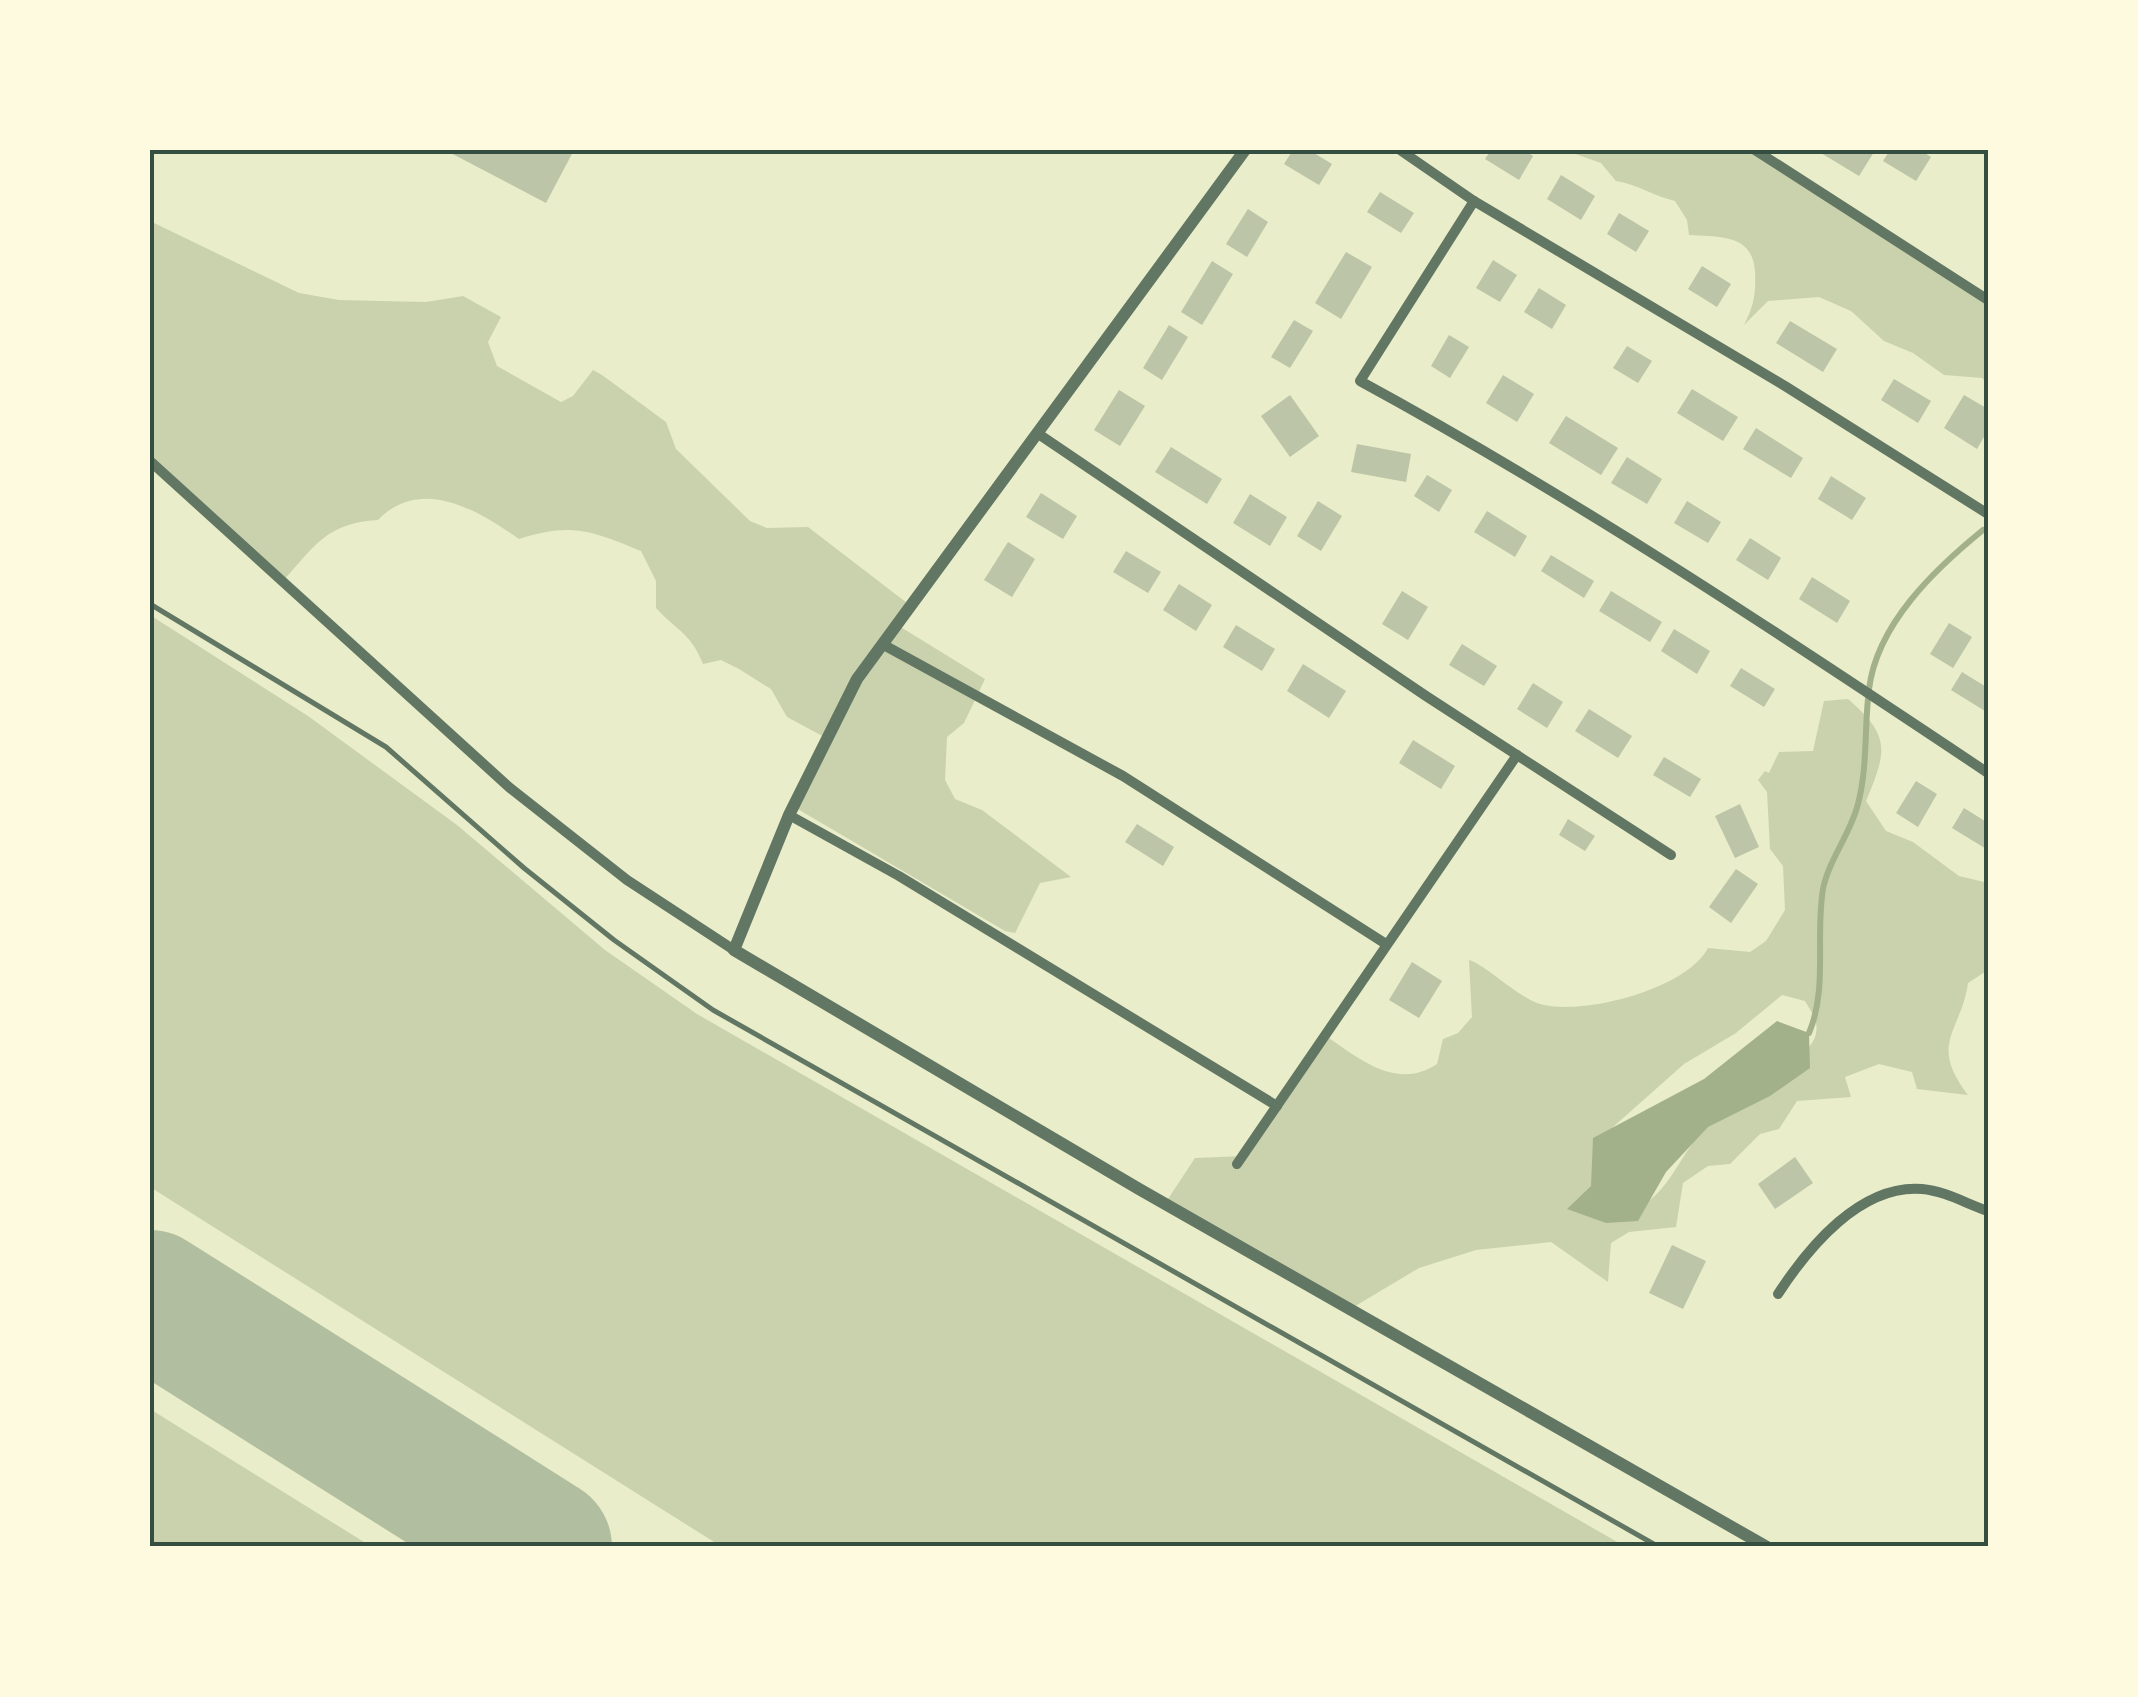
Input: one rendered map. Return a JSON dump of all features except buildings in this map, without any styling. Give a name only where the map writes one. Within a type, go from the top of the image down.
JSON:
[{"type":"street","points":[[734,950],[789,815],[840,710],[882,644],[1245,150]]},
{"type":"street","points":[[1400,150],[1474,201],[1785,386],[1988,514]]},
{"type":"street","points":[[1755,150],[1988,300]]},
{"type":"street","points":[[1474,201],[1360,381],[1445,427],[1646,552],[1988,774]]},
{"type":"street","points":[[1037,432],[1671,855]]},
{"type":"street","points":[[150,460],[510,788],[627,880],[935,1072],[1767,1547]]},
{"type":"street","points":[[882,644],[1123,776],[1386,944]]},
{"type":"street","points":[[1237,1164],[1518,755]]},
{"type":"street","points":[[789,815],[916,885],[1277,1106]]},
{"type":"street","points":[[1778,1294],[1815,1243],[1838,1224],[1890,1193],[1923,1190],[1988,1210]]},
{"type":"lane","points":[[150,604],[386,747],[524,868],[614,940],[714,1010],[1659,1547]]},
{"type":"shaded area","points":[[1564,150],[1755,150],[1988,300],[1988,384],[1982,378],[1944,375],[1913,353],[1884,341],[1851,311],[1819,297],[1768,301],[1744,325],[1755,287],[1753,260],[1748,250],[1733,240],[1689,235],[1687,220],[1675,201],[1616,181],[1601,163]]},
{"type":"shaded area","points":[[150,221],[299,293],[339,300],[426,302],[463,296],[501,317],[488,342],[497,366],[561,402],[573,396],[593,370],[602,375],[666,422],[676,449],[750,521],[767,528],[808,527],[907,603],[899,626],[985,679],[964,723],[947,737],[945,780],[955,799],[982,810],[1071,877],[1040,883],[1015,933],[1005,931],[796,808],[828,739],[787,717],[771,689],[739,669],[721,660],[703,664],[688,639],[656,608],[656,581],[641,551],[609,538],[568,530],[519,539],[450,502],[413,500],[378,520],[333,531],[282,582],[150,463]]},
{"type":"shaded area","points":[[150,615],[308,716],[457,825],[605,950],[697,1014],[1626,1547],[722,1547],[150,1187]]},
{"type":"shaded area","points":[[1848,699],[1878,734],[1881,757],[1866,801],[1886,831],[1913,842],[1959,876],[1984,882],[1988,887],[1988,970],[1968,983],[1950,1038],[1950,1062],[1968,1095],[1917,1089],[1912,1072],[1879,1064],[1845,1077],[1851,1097],[1797,1101],[1779,1129],[1760,1134],[1730,1164],[1708,1166],[1683,1183],[1676,1227],[1629,1232],[1611,1243],[1608,1282],[1551,1242],[1476,1250],[1419,1268],[1352,1308],[1166,1202],[1195,1158],[1244,1156],[1329,1038],[1367,1063],[1394,1073],[1423,1071],[1437,1064],[1443,1039],[1458,1033],[1472,1017],[1469,960],[1531,1001],[1558,1007],[1580,1006],[1605,1003],[1656,987],[1696,963],[1708,948],[1750,952],[1766,941],[1785,910],[1783,866],[1770,849],[1767,792],[1758,780],[1765,771],[1769,773],[1779,752],[1813,751],[1824,701]],"holes":[[[1782,995],[1805,1001],[1817,1027],[1809,1048],[1783,1072],[1707,1127],[1649,1201],[1595,1143],[1684,1064],[1736,1033]]]},
{"type":"shaded area","points":[[1777,1021],[1809,1033],[1810,1068],[1770,1096],[1708,1127],[1666,1172],[1638,1221],[1606,1223],[1567,1209],[1591,1186],[1593,1138],[1704,1079]]},
{"type":"shaded area","points":[[150,1409],[372,1547],[150,1547]]},
{"type":"waterway","points":[[1809,1033],[1820,980],[1823,889],[1858,804],[1874,665],[1883,642],[1911,600],[1983,530]]},
{"type":"runway","points":[[150,1299],[543,1547]]}]
